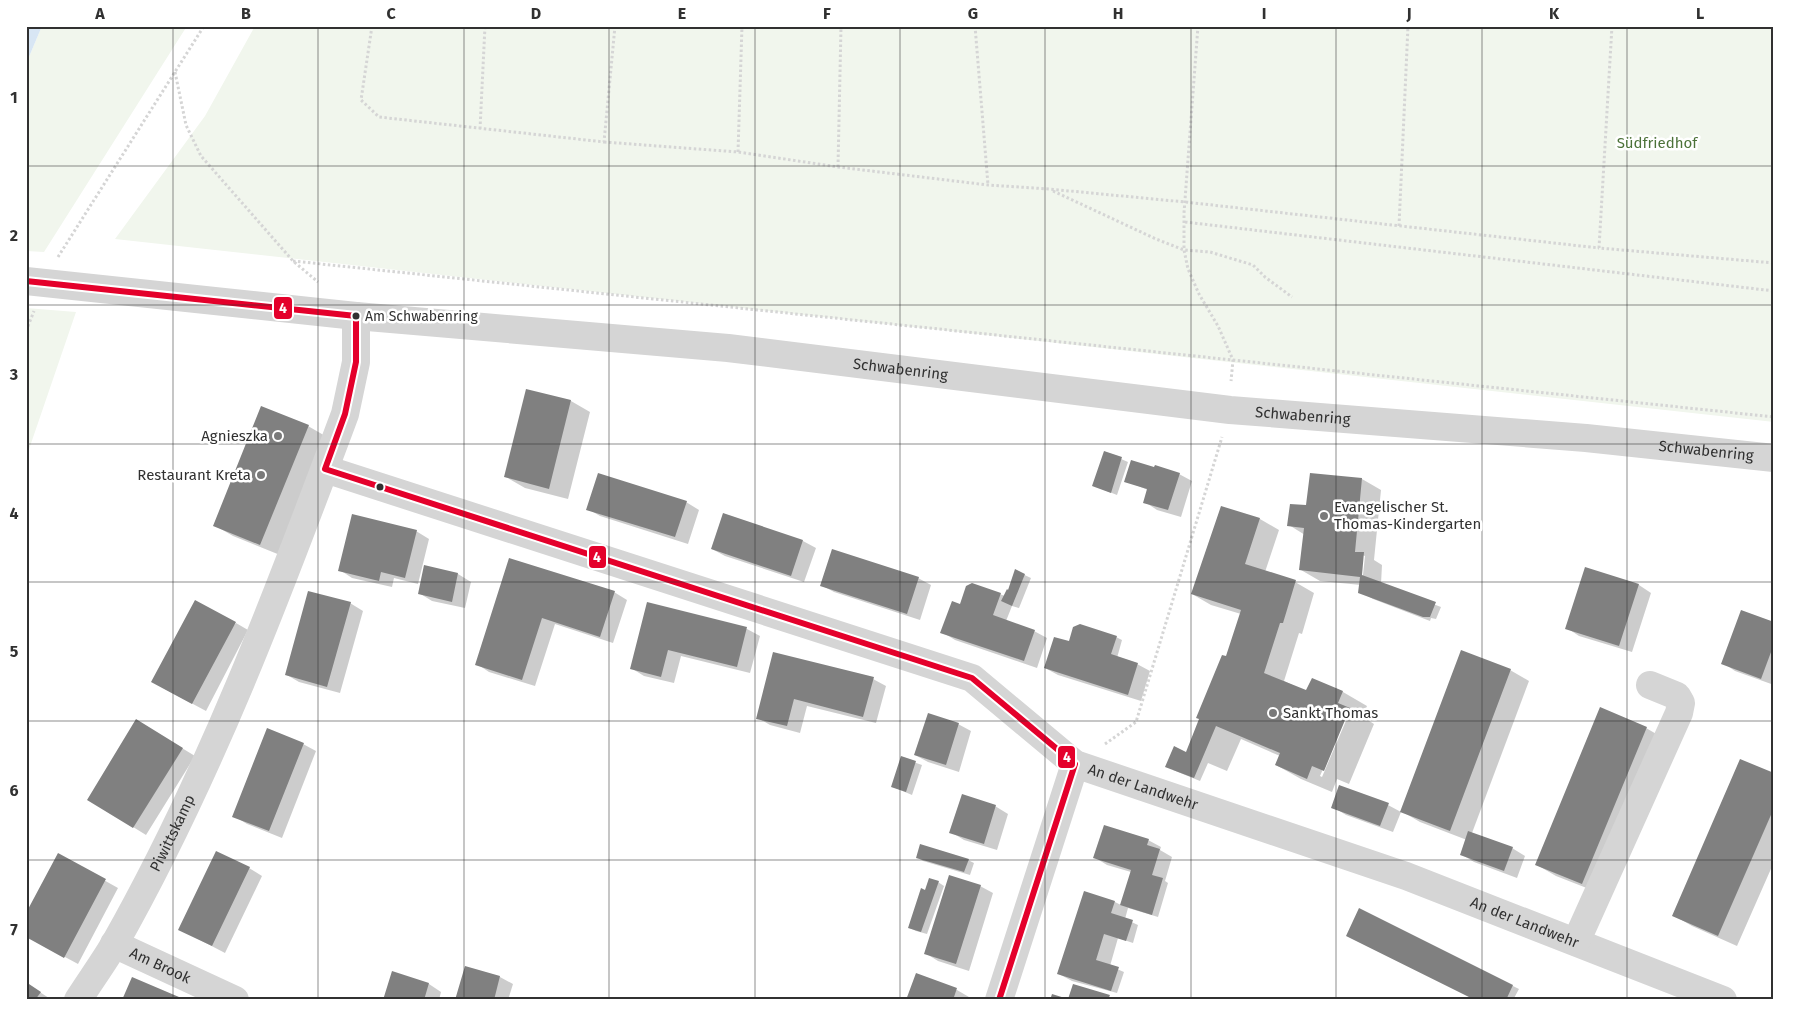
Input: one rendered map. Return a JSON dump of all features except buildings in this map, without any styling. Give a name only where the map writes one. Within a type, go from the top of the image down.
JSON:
[{"type":"street","name":"Schwabenring","points":[[36,282],[356,316],[728,348],[1230,410],[1586,438],[1774,458]]},
{"type":"street","name":"Piwittskamp","points":[[78,1000],[114,944],[176,829],[230,710],[345,414],[356,362],[356,316]]},
{"type":"street","name":"An der Landwehr","points":[[325,469],[972,678],[1075,764],[1406,876],[1723,1000]]},
{"type":"street","points":[[1576,942],[1680,713],[1681,703],[1677,696],[1650,685]]},
{"type":"street","points":[[999,1000],[1075,764]]},
{"type":"street","name":"Am Brook","points":[[114,944],[235,1000]]},
{"type":"path","points":[[36,282],[61,249],[204,26]]},
{"type":"path","points":[[372,26],[361,100],[379,117],[604,142],[738,152],[838,167],[988,185],[1185,202],[1599,248],[1774,263]]},
{"type":"path","points":[[480,129],[485,26]]},
{"type":"path","points":[[604,142],[615,26]]},
{"type":"path","points":[[738,152],[742,26]]},
{"type":"path","points":[[838,167],[841,26]]},
{"type":"path","points":[[975,26],[988,185]]},
{"type":"path","points":[[1198,26],[1185,202],[1184,250],[1188,269],[1198,294],[1218,326],[1233,360]]},
{"type":"path","points":[[1399,226],[1408,26]]},
{"type":"path","points":[[1599,248],[1612,26]]},
{"type":"path","points":[[175,72],[186,125],[201,156],[294,260],[321,285]]},
{"type":"path","points":[[1049,189],[1156,239],[1184,250],[1210,252],[1253,266],[1292,297]]},
{"type":"path","points":[[1185,222],[1774,291]]},
{"type":"path","points":[[294,260],[1774,417]]},
{"type":"path","points":[[1075,764],[1136,722],[1230,410]]},
{"type":"green space","points":[[42,26],[187,26],[44,252],[26,251],[26,64]]},
{"type":"green space","name":"Südfriedhof","points":[[255,26],[1774,26],[1774,422],[115,239],[205,116]]},
{"type":"green space","points":[[26,308],[76,312],[26,458]]},
{"type":"water","points":[[26,26],[42,26],[26,64]]},
{"type":"transit line","name":"4","points":[[26,281],[356,316],[356,362],[345,414],[325,469],[972,678],[1075,764],[999,1000]]},
{"type":"place","name":"Am Schwabenring","points":[[356,316]]},
{"type":"place","name":"Agnieszka","points":[[278,436]]},
{"type":"place","name":"Restaurant Kreta","points":[[261,475]]},
{"type":"place","name":"Evangelischer St. Thomas-Kindergarten","points":[[1324,516]]},
{"type":"place","name":"Sankt Thomas","points":[[1273,713]]}]
